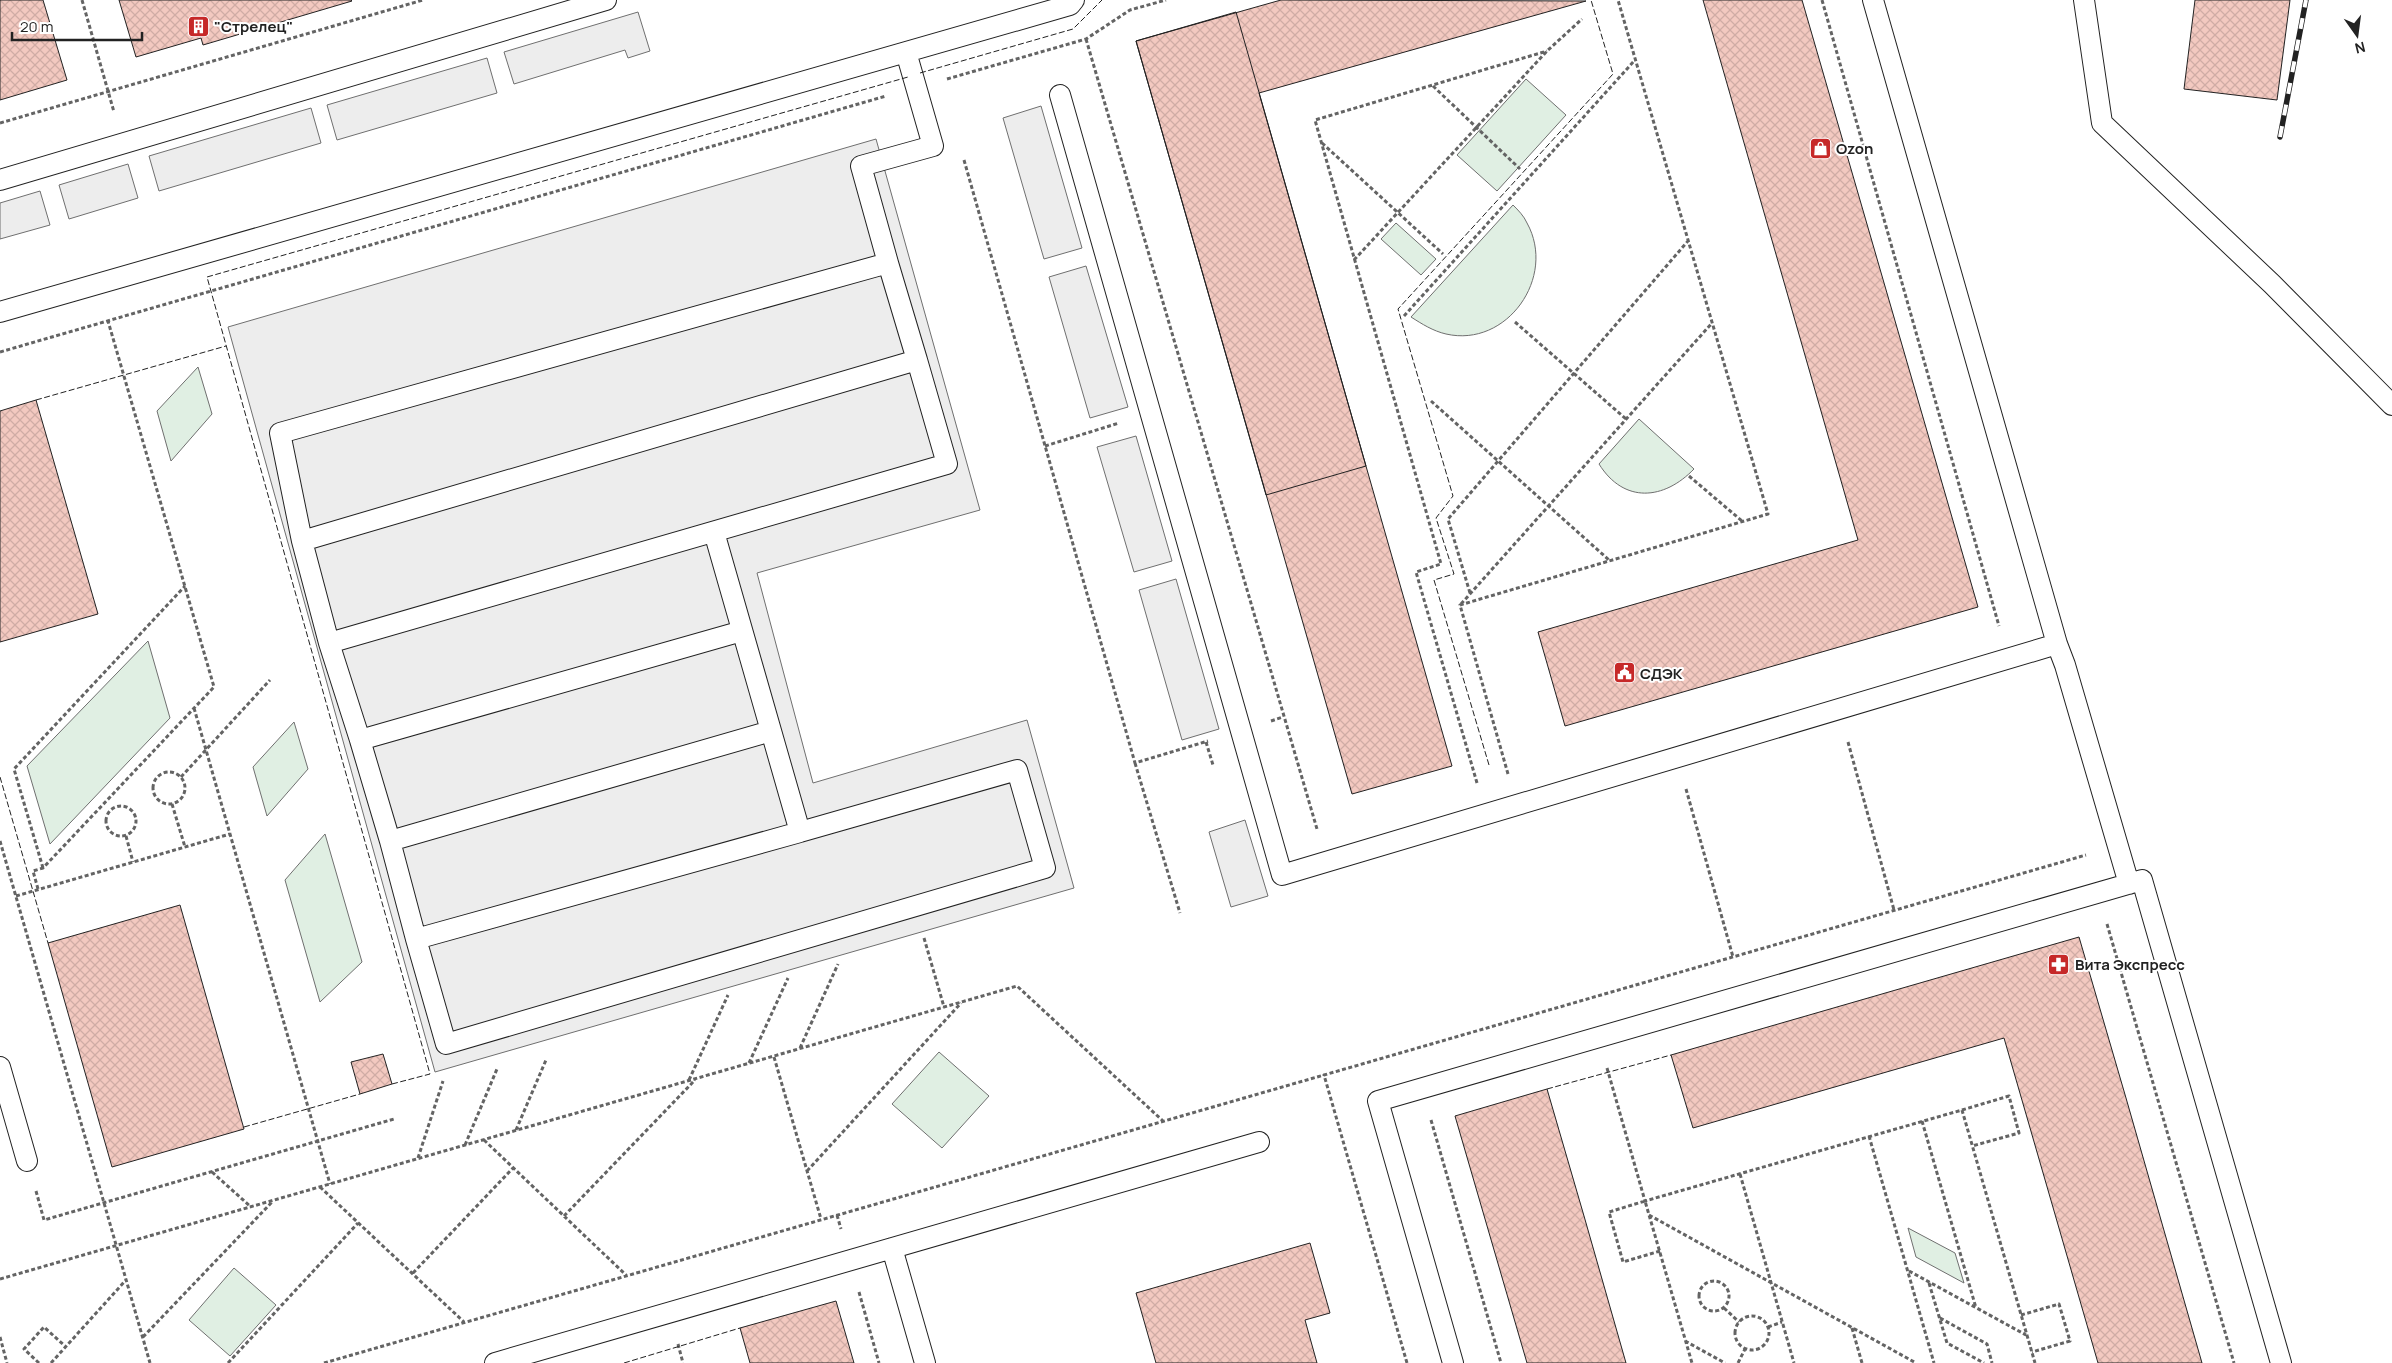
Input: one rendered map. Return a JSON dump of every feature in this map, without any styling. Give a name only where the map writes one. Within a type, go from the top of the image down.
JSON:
[{"type":"lane","points":[[0,180],[606,0]]},
{"type":"lane","points":[[0,312],[1070,5],[1074,0]]},
{"type":"lane","points":[[1873,0],[2057,644],[2068,674],[2129,884]]},
{"type":"lane","points":[[2084,0],[2102,123],[2272,284],[2392,405]]},
{"type":"lane","points":[[329,643],[947,464],[861,166],[933,146],[906,52]]},
{"type":"lane","points":[[1060,95],[1282,875],[2057,644]]},
{"type":"lane","points":[[416,940],[1017,770],[1046,868],[446,1044],[416,940],[390,841],[329,643],[302,541],[280,433],[888,262]]},
{"type":"lane","points":[[302,541],[917,360]]},
{"type":"lane","points":[[714,532],[800,832]]},
{"type":"lane","points":[[360,740],[742,631]]},
{"type":"lane","points":[[390,841],[771,731]]},
{"type":"lane","points":[[1453,1363],[1378,1101],[2142,880],[2281,1363]]},
{"type":"lane","points":[[0,1067],[27,1160]]},
{"type":"lane","points":[[495,1363],[1259,1142]]},
{"type":"lane","points":[[892,1248],[925,1363]]},
{"type":"path","points":[[82,0],[124,143]]},
{"type":"path","points":[[0,124],[424,0]]},
{"type":"path","points":[[0,352],[1086,39],[1130,10],[1166,0]]},
{"type":"path","points":[[1460,605],[1768,514],[1618,0]]},
{"type":"path","points":[[1822,0],[2001,633]]},
{"type":"path","points":[[1354,260],[1547,51],[1582,19]]},
{"type":"path","points":[[1086,39],[1316,830],[1325,827]]},
{"type":"path","points":[[1477,784],[1416,572],[1441,564],[1315,120],[1547,51]]},
{"type":"path","points":[[1404,316],[1635,60]]},
{"type":"path","points":[[1433,86],[1520,169]]},
{"type":"path","points":[[1321,143],[1443,254]]},
{"type":"path","points":[[963,158],[1135,763],[1180,913]]},
{"type":"path","points":[[1470,593],[1448,520],[1688,240]]},
{"type":"path","points":[[38,889],[33,871],[43,868],[214,687],[108,321]]},
{"type":"path","points":[[1515,322],[1626,419]]},
{"type":"path","points":[[1460,605],[1712,323]]},
{"type":"path","points":[[1431,401],[1609,561]]},
{"type":"path","points":[[1689,476],[1742,522]]},
{"type":"path","points":[[43,868],[14,769],[185,586]]},
{"type":"path","points":[[1460,605],[1517,805]]},
{"type":"path","points":[[181,777],[270,680]]},
{"type":"path","points":[[194,708],[330,1184]]},
{"type":"path","points":[[1838,708],[1894,910]]},
{"type":"path","points":[[1135,763],[1283,717]]},
{"type":"path","points":[[1677,756],[1734,957]]},
{"type":"path","points":[[165,772],[175,772],[181,777],[185,789],[181,799],[172,804],[162,803],[154,796],[152,786],[156,777],[165,772]]},
{"type":"path","points":[[1500,777],[1518,772]]},
{"type":"path","points":[[1468,787],[1485,782]]},
{"type":"path","points":[[172,804],[185,847]]},
{"type":"path","points":[[102,805],[108,812]]},
{"type":"path","points":[[116,806],[126,807],[134,812],[136,821],[133,831],[126,836],[116,836],[108,830],[105,821],[108,812],[116,806]]},
{"type":"path","points":[[16,896],[230,834]]},
{"type":"path","points":[[126,836],[133,862]]},
{"type":"path","points":[[0,841],[150,1363]]},
{"type":"path","points":[[915,906],[944,1007]]},
{"type":"path","points":[[2106,921],[2234,1363]]},
{"type":"path","points":[[800,1048],[857,922]]},
{"type":"path","points":[[749,1064],[808,937]]},
{"type":"path","points":[[688,1081],[748,954]]},
{"type":"path","points":[[0,1279],[1016,986],[1163,1121]]},
{"type":"path","points":[[806,1171],[962,1002]]},
{"type":"path","points":[[774,1056],[821,1220]]},
{"type":"path","points":[[516,1130],[546,1060]]},
{"type":"path","points":[[1606,1066],[1615,1063]]},
{"type":"path","points":[[465,1145],[497,1069]]},
{"type":"path","points":[[1608,1072],[1692,1363]]},
{"type":"path","points":[[324,1363],[1324,1075]]},
{"type":"path","points":[[564,1216],[695,1079]]},
{"type":"path","points":[[418,1158],[443,1082]]},
{"type":"path","points":[[1660,1252],[1623,1262],[1608,1212],[2009,1096],[2019,1133],[1972,1146]]},
{"type":"path","points":[[1962,1110],[2035,1363]]},
{"type":"path","points":[[1430,1116],[1501,1363]]},
{"type":"path","points":[[27,1160],[44,1220],[394,1119]]},
{"type":"path","points":[[1922,1121],[1976,1308]]},
{"type":"path","points":[[1870,1136],[1934,1363]]},
{"type":"path","points":[[484,1140],[627,1275]]},
{"type":"path","points":[[413,1274],[513,1168]]},
{"type":"path","points":[[212,1171],[251,1207]]},
{"type":"path","points":[[1740,1174],[1794,1363]]},
{"type":"path","points":[[320,1187],[465,1322]]},
{"type":"path","points":[[143,1337],[273,1201]]},
{"type":"path","points":[[1649,1215],[1916,1363]]},
{"type":"path","points":[[228,1363],[358,1223]]},
{"type":"path","points":[[1908,1270],[2027,1336]]},
{"type":"path","points":[[51,1363],[127,1280]]},
{"type":"path","points":[[1711,1281],[1720,1282],[1728,1288],[1730,1298],[1724,1308],[1718,1312],[1708,1310],[1701,1305],[1699,1295],[1703,1286],[1711,1281]]},
{"type":"path","points":[[1929,1282],[1947,1343],[1984,1363]]},
{"type":"path","points":[[2021,1315],[2059,1304],[2070,1341],[2032,1352]]},
{"type":"path","points":[[1724,1308],[1739,1322]]},
{"type":"path","points":[[1748,1316],[1759,1317],[1768,1327],[1770,1335],[1766,1344],[1756,1350],[1745,1349],[1738,1342],[1735,1332],[1739,1322],[1748,1316]]},
{"type":"path","points":[[1940,1318],[1987,1344],[1992,1363]]},
{"type":"path","points":[[1768,1327],[1782,1322]]},
{"type":"path","points":[[39,1363],[24,1349],[44,1327],[66,1346]]},
{"type":"path","points":[[1852,1327],[1862,1363]]},
{"type":"path","points":[[0,1338],[7,1363]]},
{"type":"path","points":[[676,1338],[683,1363]]},
{"type":"path","points":[[1685,1341],[1725,1363]]},
{"type":"path","points":[[1738,1363],[1745,1349]]},
{"type":"green space","points":[[1526,79],[1566,115],[1497,191],[1457,155]]},
{"type":"green space","points":[[1513,205],[1526,220],[1535,244],[1536,265],[1531,286],[1521,304],[1506,319],[1489,330],[1468,335],[1441,333],[1411,317]]},
{"type":"green space","points":[[1396,223],[1436,259],[1421,275],[1381,239]]},
{"type":"green space","points":[[198,367],[212,414],[171,461],[157,411]]},
{"type":"green space","points":[[1639,419],[1694,469],[1670,487],[1657,492],[1632,491],[1620,486],[1609,477],[1599,464]]},
{"type":"green space","points":[[148,641],[170,718],[50,844],[27,766]]},
{"type":"green space","points":[[294,722],[308,769],[267,816],[253,767]]},
{"type":"green space","points":[[325,834],[362,962],[320,1002],[285,880]]},
{"type":"green space","points":[[939,1052],[989,1096],[942,1148],[892,1104]]},
{"type":"green space","points":[[1908,1228],[1955,1253],[1964,1283],[1916,1257]]},
{"type":"green space","points":[[234,1268],[276,1305],[230,1356],[189,1320]]},
{"type":"shaded area","points":[[638,12],[650,51],[628,58],[625,50],[514,84],[504,52]]},
{"type":"shaded area","points":[[487,58],[497,93],[337,140],[327,105]]},
{"type":"shaded area","points":[[1041,106],[1082,248],[1044,259],[1003,118]]},
{"type":"shaded area","points":[[311,108],[321,143],[159,191],[149,156]]},
{"type":"shaded area","points":[[876,139],[980,510],[757,573],[813,783],[1027,720],[1074,888],[435,1072],[228,327]]},
{"type":"shaded area","points":[[128,164],[138,198],[69,219],[59,185]]},
{"type":"shaded area","points":[[40,191],[50,225],[0,239],[0,203]]},
{"type":"shaded area","points":[[1086,266],[1128,407],[1090,418],[1049,277]]},
{"type":"shaded area","points":[[1136,436],[1172,561],[1134,572],[1097,447]]},
{"type":"shaded area","points":[[1176,579],[1219,729],[1182,740],[1139,590]]},
{"type":"shaded area","points":[[1245,820],[1268,896],[1231,907],[1209,832]]},
{"type":"building","points":[[0,0],[43,0],[67,80],[0,100]]},
{"type":"building","name":"\"Стрелец\"","points":[[119,0],[352,1],[203,45],[201,38],[136,57]]},
{"type":"building","points":[[1281,0],[1586,1],[1259,93],[1452,766],[1352,794],[1136,41]]},
{"type":"building","points":[[1703,0],[1802,0],[1978,607],[1565,726],[1538,632],[1858,540]]},
{"type":"building","points":[[2195,0],[2290,0],[2277,100],[2184,89]]},
{"type":"building","points":[[1236,12],[1366,466],[1266,495],[1136,41]]},
{"type":"building","points":[[36,400],[98,614],[0,642],[0,411]]},
{"type":"building","points":[[180,905],[244,1129],[112,1167],[48,943]]},
{"type":"building","points":[[2079,937],[2202,1363],[2098,1363],[2004,1038],[1693,1128],[1671,1055]]},
{"type":"building","points":[[383,1054],[392,1084],[360,1094],[351,1062]]},
{"type":"building","points":[[1547,1089],[1626,1363],[1527,1363],[1455,1116]]},
{"type":"building","points":[[1310,1243],[1330,1313],[1305,1320],[1317,1363],[1156,1363],[1136,1293]]},
{"type":"building","points":[[836,1301],[854,1363],[750,1363],[740,1328]]},
{"type":"railway","points":[[2280,137],[2306,0]]},
{"type":"fence","points":[[920,73],[1073,29],[1102,0]]},
{"type":"fence","points":[[1489,765],[1434,580],[1454,574],[1436,518],[1453,496],[1398,309],[1613,74],[1591,0]]},
{"type":"fence","points":[[392,1084],[430,1074],[207,277],[908,77]]},
{"type":"fence","points":[[36,400],[226,346]]},
{"type":"fence","points":[[0,777],[48,943]]},
{"type":"fence","points":[[1547,1089],[1671,1055]]},
{"type":"fence","points":[[244,1127],[360,1094]]},
{"type":"fence","points":[[624,1363],[740,1328]]},
{"type":"place","name":"\"Стрелец\"","points":[[198,26]]},
{"type":"place","name":"Ozon","points":[[1820,148]]},
{"type":"place","name":"СДЭК","points":[[1624,673]]},
{"type":"place","name":"Вита Экспресс","points":[[2059,964]]}]
